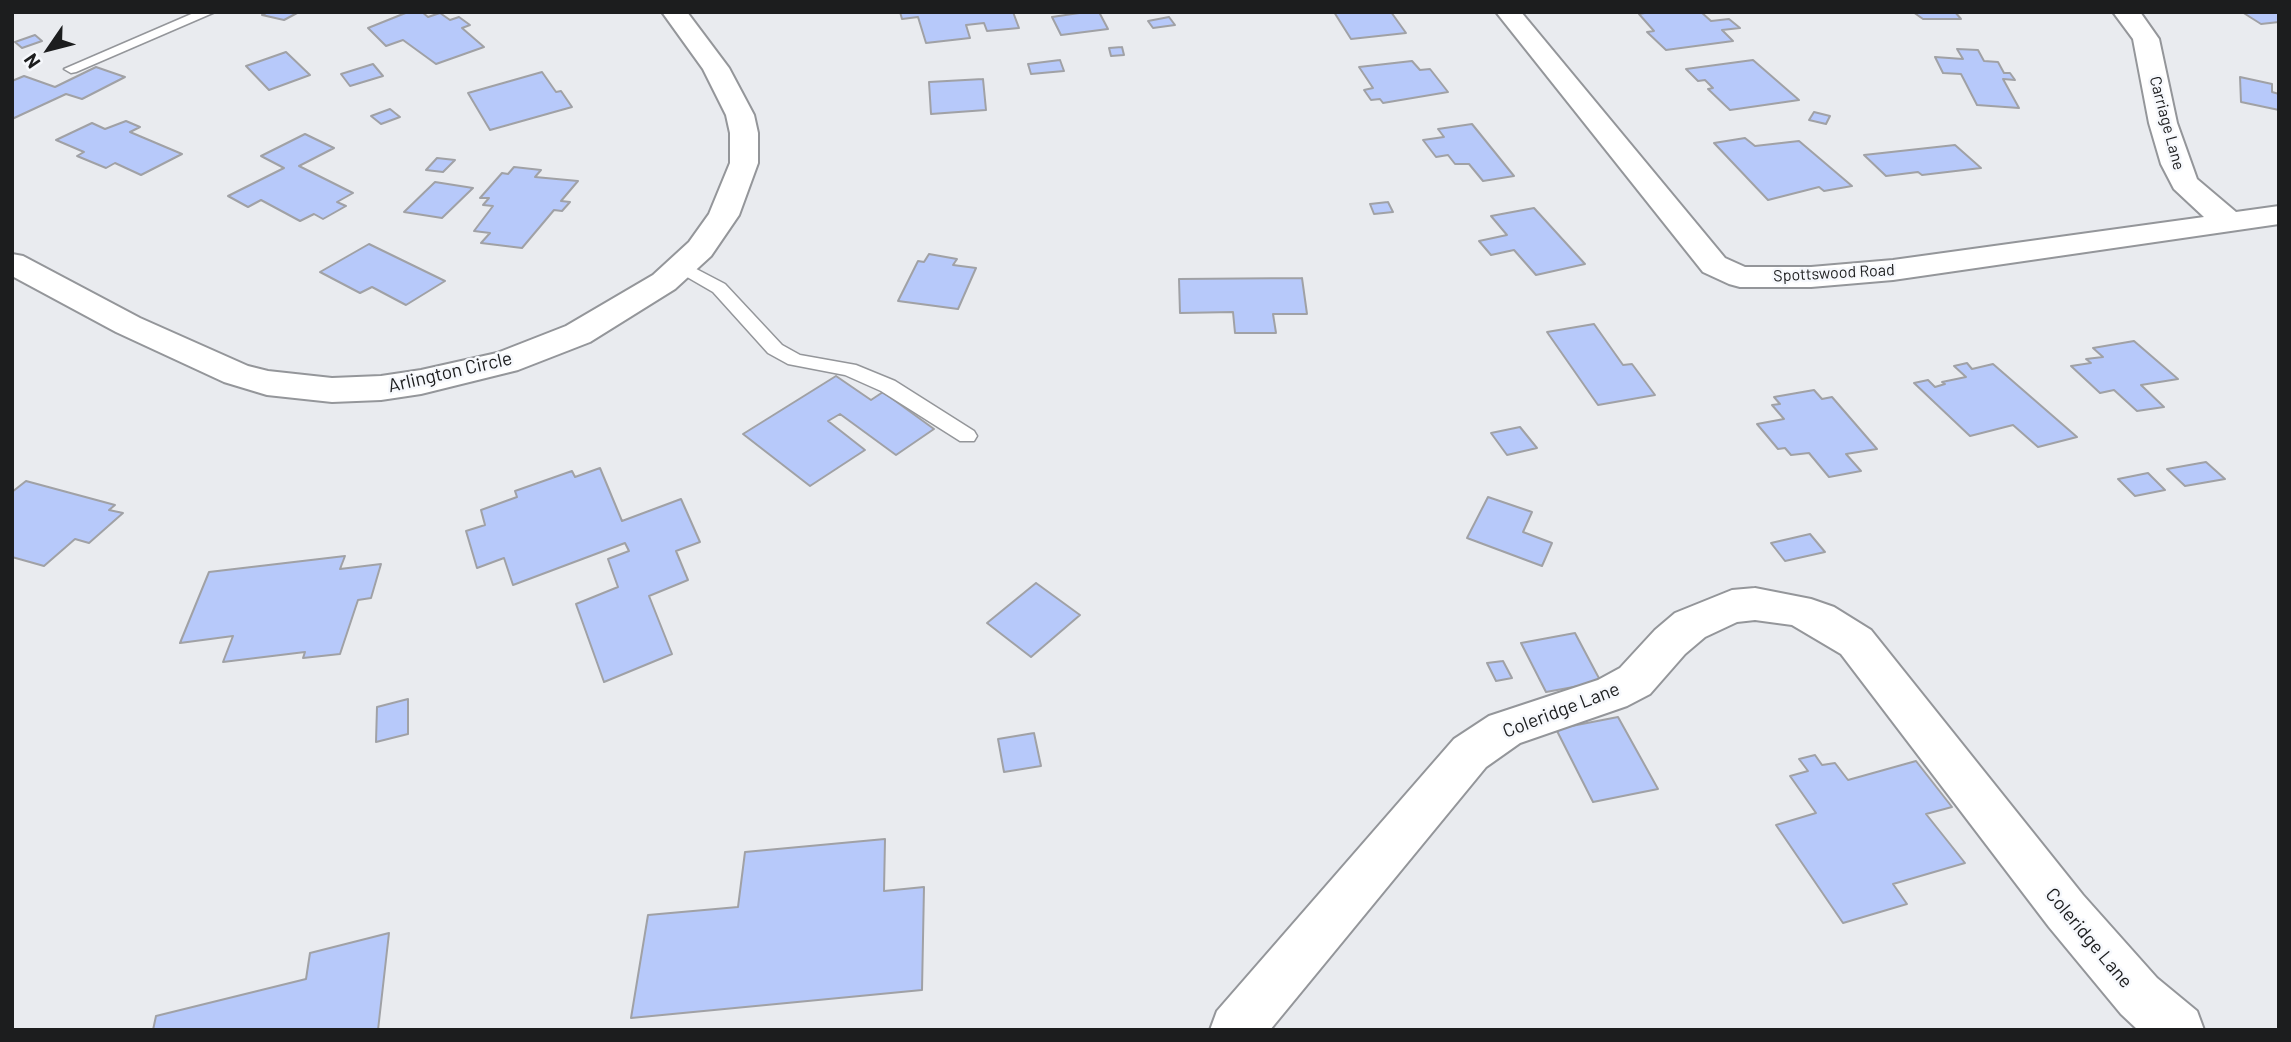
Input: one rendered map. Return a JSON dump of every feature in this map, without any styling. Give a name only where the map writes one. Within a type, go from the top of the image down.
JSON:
[{"type":"street","name":"Arlington Circle","points":[[12,263],[128,325],[236,374],[267,383],[332,390],[421,382],[506,362],[578,334],[664,282],[700,249],[724,215],[744,163],[744,133],[740,115],[716,68],[674,12]]},
{"type":"street","name":"Spottswood Road","points":[[1508,12],[1714,265],[1740,277],[1811,277],[1893,270],[2279,215]]},
{"type":"street","name":"Carriage Lane","points":[[2124,12],[2135,21],[2146,39],[2163,123],[2175,164],[2184,183],[2202,201],[2229,221]]},
{"type":"street","name":"Coleridge Lane","points":[[1236,1030],[1470,753],[1505,729],[1612,694],[1636,681],[1670,642],[1690,625],[1732,606],[1755,604],[1797,610],[1819,619],[1856,642],[2066,911],[2138,996],[2178,1030]]},
{"type":"lane","points":[[71,69],[208,12]]},
{"type":"lane","points":[[681,266],[719,288],[775,349],[795,360],[849,369],[888,386],[967,436]]},
{"type":"building","points":[[268,12],[299,12],[284,20],[262,15]]},
{"type":"building","points":[[408,12],[422,12],[428,17],[440,13],[450,20],[459,17],[470,25],[462,28],[484,47],[436,64],[403,40],[386,46],[368,28]]},
{"type":"building","points":[[900,12],[1013,12],[1019,28],[987,31],[984,23],[966,25],[970,38],[926,43],[918,17],[902,19]]},
{"type":"building","points":[[1099,12],[1108,29],[1061,35],[1052,17]]},
{"type":"building","points":[[1334,12],[1391,12],[1406,33],[1351,39]]},
{"type":"building","points":[[1701,12],[1711,21],[1729,19],[1740,28],[1722,30],[1733,41],[1666,50],[1647,32],[1654,31],[1639,14]]},
{"type":"building","points":[[1913,12],[1955,12],[1961,19],[1923,19]]},
{"type":"building","points":[[2242,12],[2279,12],[2279,22],[2261,24]]},
{"type":"building","points":[[1169,17],[1175,25],[1153,28],[1148,21]]},
{"type":"building","points":[[35,35],[42,41],[22,48],[15,42]]},
{"type":"building","points":[[1122,47],[1124,55],[1111,56],[1109,48]]},
{"type":"building","points":[[1957,49],[1978,50],[1984,61],[1998,62],[2004,73],[2010,73],[2015,80],[2003,79],[2019,108],[1977,105],[1961,74],[1943,73],[1935,57],[1963,59]]},
{"type":"building","points":[[286,52],[310,75],[269,90],[246,66]]},
{"type":"building","points":[[1060,60],[1064,71],[1031,74],[1028,64]]},
{"type":"building","points":[[1753,60],[1799,100],[1730,110],[1708,89],[1713,88],[1705,80],[1698,81],[1686,69]]},
{"type":"building","points":[[1412,61],[1420,70],[1430,69],[1448,92],[1383,103],[1380,99],[1371,100],[1364,90],[1373,88],[1359,67]]},
{"type":"building","points":[[373,64],[383,76],[350,86],[341,74]]},
{"type":"building","points":[[96,67],[125,77],[82,99],[66,94],[12,119],[12,81],[24,76],[55,87]]},
{"type":"building","points":[[542,72],[556,92],[561,91],[572,107],[490,130],[468,93]]},
{"type":"building","points":[[2240,77],[2272,84],[2272,92],[2279,94],[2279,110],[2241,102]]},
{"type":"building","points":[[983,79],[986,110],[931,114],[929,82]]},
{"type":"building","points":[[390,109],[400,117],[381,124],[371,116]]},
{"type":"building","points":[[1814,112],[1830,116],[1826,124],[1809,120]]},
{"type":"building","points":[[126,121],[140,127],[130,132],[182,154],[141,175],[115,163],[106,168],[77,156],[84,152],[56,140],[92,123],[105,129]]},
{"type":"building","points":[[1472,124],[1514,176],[1483,181],[1469,164],[1455,164],[1448,155],[1436,157],[1423,140],[1444,137],[1438,129]]},
{"type":"building","points":[[305,134],[334,148],[299,166],[353,193],[337,202],[346,206],[323,219],[314,214],[300,221],[261,200],[248,207],[228,196],[284,168],[261,156]]},
{"type":"building","points":[[1745,138],[1755,146],[1799,141],[1852,186],[1824,191],[1819,187],[1768,200],[1714,143]]},
{"type":"building","points":[[1955,145],[1981,168],[1886,176],[1864,155]]},
{"type":"building","points":[[437,158],[455,160],[443,172],[426,170]]},
{"type":"building","points":[[514,167],[541,170],[535,177],[578,181],[561,201],[570,202],[562,211],[554,210],[522,248],[481,243],[490,233],[474,231],[493,206],[483,205],[489,198],[480,198],[502,173],[508,174]]},
{"type":"building","points":[[435,182],[473,188],[442,218],[404,212]]},
{"type":"building","points":[[1388,202],[1393,212],[1374,214],[1370,204]]},
{"type":"building","points":[[1534,208],[1585,264],[1536,275],[1514,250],[1491,255],[1479,241],[1507,235],[1491,216]]},
{"type":"building","points":[[369,244],[445,281],[406,305],[372,287],[360,293],[320,272]]},
{"type":"building","points":[[929,254],[957,259],[953,265],[976,268],[958,309],[898,301],[918,261],[924,262]]},
{"type":"building","points":[[1302,278],[1307,314],[1273,314],[1276,333],[1235,333],[1233,312],[1180,313],[1179,279]]},
{"type":"building","points":[[1594,324],[1623,365],[1632,364],[1655,395],[1598,405],[1547,332]]},
{"type":"building","points":[[2134,341],[2178,379],[2141,385],[2164,407],[2137,411],[2114,390],[2100,393],[2071,366],[2091,363],[2086,359],[2103,357],[2093,348]]},
{"type":"building","points":[[1967,363],[1972,369],[1993,364],[2077,437],[2038,447],[2013,425],[1970,436],[1914,383],[1928,380],[1935,387],[1945,384],[1942,382],[1966,377],[1954,366]]},
{"type":"building","points":[[836,376],[871,400],[883,392],[934,429],[896,455],[840,414],[828,421],[865,450],[810,486],[743,434]]},
{"type":"building","points":[[1814,390],[1822,399],[1832,397],[1877,449],[1846,454],[1861,471],[1829,477],[1809,453],[1791,455],[1785,448],[1778,449],[1757,424],[1784,419],[1772,405],[1780,404],[1774,397]]},
{"type":"building","points":[[1520,427],[1537,448],[1507,455],[1491,433]]},
{"type":"building","points":[[2206,462],[2225,479],[2185,486],[2167,469]]},
{"type":"building","points":[[600,468],[622,521],[681,499],[700,542],[676,551],[688,580],[649,596],[672,654],[604,682],[576,604],[618,587],[608,559],[629,551],[625,543],[513,585],[504,558],[477,568],[466,531],[485,525],[481,510],[517,497],[515,491],[572,471],[575,477]]},
{"type":"building","points":[[2148,473],[2165,490],[2135,496],[2118,479]]},
{"type":"building","points":[[26,481],[115,505],[109,510],[123,513],[89,543],[75,539],[44,566],[12,557],[12,492]]},
{"type":"building","points":[[1488,497],[1532,512],[1523,532],[1552,543],[1542,566],[1467,538]]},
{"type":"building","points":[[1810,534],[1825,552],[1785,561],[1771,543]]},
{"type":"building","points":[[345,556],[340,569],[381,564],[371,598],[358,600],[340,654],[303,658],[305,652],[223,662],[233,636],[180,643],[209,572]]},
{"type":"building","points":[[1036,583],[1080,615],[1031,657],[987,623]]},
{"type":"building","points":[[1575,633],[1601,682],[1546,692],[1521,643]]},
{"type":"building","points":[[1503,661],[1512,678],[1496,681],[1487,663]]},
{"type":"building","points":[[408,699],[408,734],[376,742],[377,707]]},
{"type":"building","points":[[1618,717],[1658,789],[1593,802],[1556,729]]},
{"type":"building","points":[[1034,733],[1041,766],[1004,772],[998,739]]},
{"type":"building","points":[[1815,755],[1822,765],[1835,763],[1848,780],[1916,761],[1952,807],[1926,814],[1965,863],[1893,884],[1907,904],[1843,923],[1776,825],[1816,813],[1790,776],[1808,771],[1799,759]]},
{"type":"building","points":[[885,839],[884,891],[924,887],[922,990],[631,1018],[648,915],[738,907],[745,852]]},
{"type":"building","points":[[389,933],[378,1030],[153,1030],[156,1016],[306,979],[310,953]]}]
